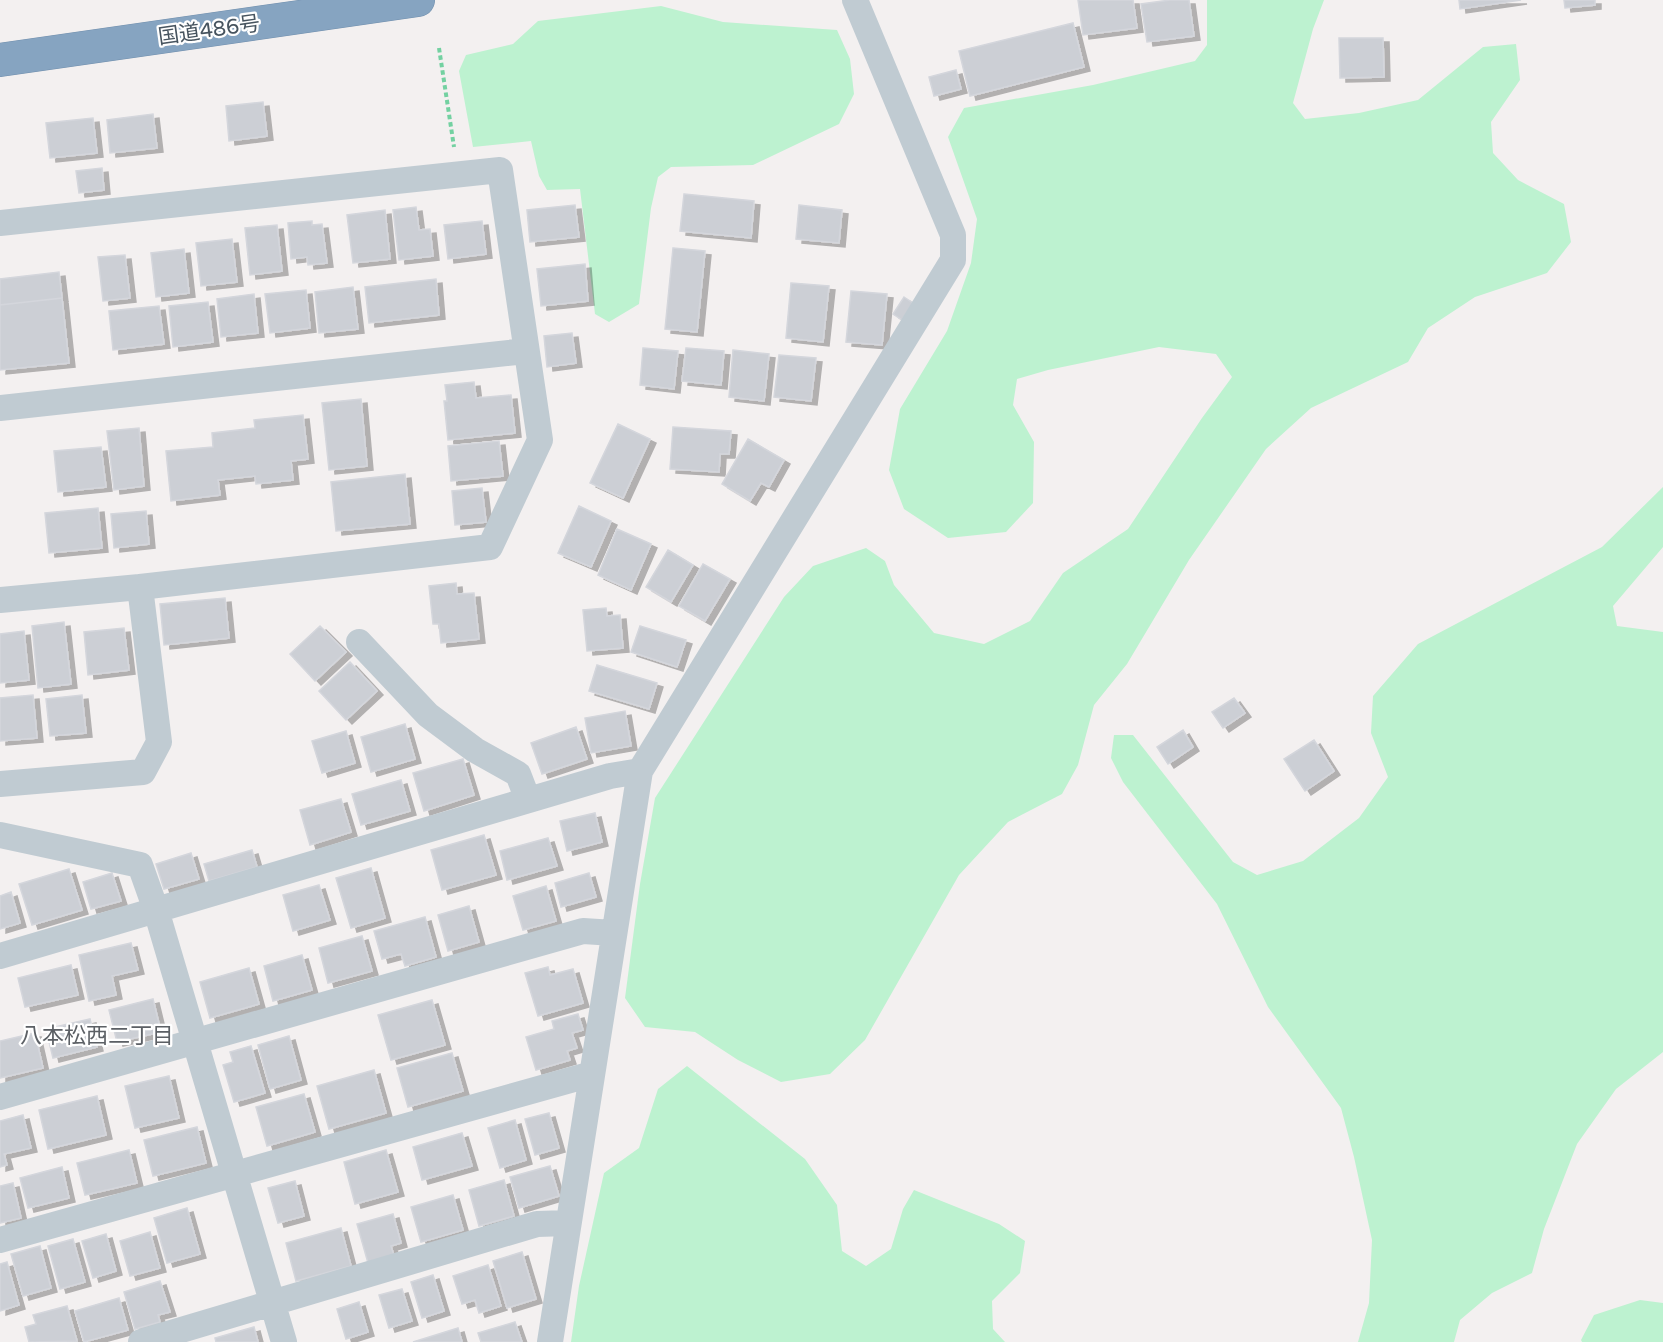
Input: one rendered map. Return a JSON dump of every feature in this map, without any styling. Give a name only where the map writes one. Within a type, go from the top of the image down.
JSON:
[{"type":"highway","name":"国道486号","points":[[0,60],[418,0]]},
{"type":"street","points":[[550,1342],[640,771],[953,260],[953,236],[855,0]]},
{"type":"street","points":[[0,223],[500,170],[540,440],[490,547],[0,600]]},
{"type":"street","points":[[0,408],[526,351]]},
{"type":"street","points":[[0,783],[143,772],[159,742],[140,586]]},
{"type":"street","points":[[359,642],[428,715],[475,750],[518,774],[528,800]]},
{"type":"street","points":[[0,956],[610,776],[640,771]]},
{"type":"street","points":[[0,835],[140,865],[156,910],[284,1342]]},
{"type":"street","points":[[0,1097],[583,931],[614,933]]},
{"type":"street","points":[[0,1240],[592,1074]]},
{"type":"street","points":[[141,1342],[537,1224],[568,1223]]},
{"type":"path","points":[[439,48],[458,174]]},
{"type":"green space","points":[[1207,0],[1324,0],[1313,29],[1293,103],[1305,119],[1359,113],[1418,100],[1483,47],[1516,44],[1520,80],[1491,122],[1493,153],[1518,180],[1564,204],[1571,242],[1547,273],[1475,297],[1428,328],[1408,362],[1311,408],[1266,449],[1189,560],[1127,664],[1094,705],[1078,765],[1062,794],[1008,822],[959,875],[865,1040],[830,1074],[781,1082],[738,1060],[695,1032],[645,1027],[625,998],[640,884],[655,798],[784,597],[813,566],[866,548],[885,561],[894,585],[934,633],[984,644],[1030,621],[1063,573],[1128,529],[1232,377],[1216,354],[1159,347],[1048,370],[1017,379],[1013,405],[1034,442],[1033,503],[1006,532],[948,538],[904,509],[889,470],[900,409],[947,331],[971,263],[977,219],[948,137],[964,108],[1093,85],[1195,61],[1207,45]]},
{"type":"green space","points":[[661,6],[723,22],[837,30],[850,59],[854,94],[839,124],[753,165],[671,167],[658,177],[651,208],[639,304],[609,322],[595,314],[580,189],[547,190],[539,176],[531,141],[473,147],[459,71],[466,55],[513,44],[538,21]]},
{"type":"green space","points":[[1663,487],[1663,547],[1613,606],[1617,626],[1663,632],[1663,1052],[1616,1089],[1577,1144],[1544,1229],[1532,1273],[1492,1293],[1460,1320],[1454,1342],[1358,1342],[1369,1303],[1372,1240],[1341,1108],[1268,1007],[1217,904],[1123,782],[1111,758],[1114,735],[1133,735],[1233,862],[1257,875],[1303,861],[1359,818],[1388,777],[1371,733],[1373,696],[1418,644],[1602,547]]},
{"type":"green space","points":[[687,1066],[805,1159],[837,1205],[842,1251],[866,1266],[891,1249],[903,1209],[914,1190],[999,1224],[1025,1241],[1020,1273],[992,1301],[993,1329],[1005,1342],[571,1342],[579,1286],[604,1173],[639,1148],[658,1089]]},
{"type":"green space","points":[[1640,1300],[1663,1303],[1663,1342],[1582,1342],[1594,1315]]},
{"type":"building","points":[[1078,0],[1133,0],[1137,28],[1083,35]]},
{"type":"building","points":[[1189,0],[1194,36],[1147,42],[1141,4]]},
{"type":"building","points":[[1459,0],[1521,0],[1460,9]]},
{"type":"building","points":[[1564,0],[1595,0],[1595,5],[1565,8]]},
{"type":"building","points":[[1073,23],[1084,67],[970,96],[959,51]]},
{"type":"building","points":[[1339,38],[1383,38],[1384,77],[1340,78]]},
{"type":"building","points":[[956,70],[961,89],[934,96],[929,77]]},
{"type":"building","points":[[263,102],[267,136],[229,141],[226,106]]},
{"type":"building","points":[[153,114],[157,148],[110,153],[107,120]]},
{"type":"building","points":[[93,118],[97,153],[50,158],[46,123]]},
{"type":"building","points":[[102,168],[104,190],[79,193],[76,171]]},
{"type":"building","points":[[684,194],[754,201],[751,238],[680,231]]},
{"type":"building","points":[[575,205],[579,237],[530,242],[527,210]]},
{"type":"building","points":[[799,205],[842,210],[839,243],[796,239]]},
{"type":"building","points":[[416,207],[419,230],[430,229],[433,256],[399,260],[393,210]]},
{"type":"building","points":[[385,210],[390,259],[353,263],[347,215]]},
{"type":"building","points":[[312,221],[312,225],[322,224],[327,263],[308,265],[307,257],[291,259],[288,223]]},
{"type":"building","points":[[482,221],[486,254],[448,259],[444,225]]},
{"type":"building","points":[[277,225],[282,271],[250,275],[245,228]]},
{"type":"building","points":[[232,239],[237,282],[201,286],[196,243]]},
{"type":"building","points":[[673,248],[705,251],[697,332],[665,329]]},
{"type":"building","points":[[184,249],[189,293],[156,297],[151,253]]},
{"type":"building","points":[[125,255],[130,298],[103,301],[98,257]]},
{"type":"building","points":[[585,264],[588,301],[541,306],[537,269]]},
{"type":"building","points":[[59,272],[62,298],[0,305],[0,279]]},
{"type":"building","points":[[436,279],[439,315],[369,323],[365,287]]},
{"type":"building","points":[[791,283],[829,286],[823,342],[786,338]]},
{"type":"building","points":[[353,287],[358,329],[319,333],[315,292]]},
{"type":"building","points":[[306,290],[310,328],[270,333],[265,294]]},
{"type":"building","points":[[851,291],[887,294],[882,345],[846,342]]},
{"type":"building","points":[[254,294],[258,333],[221,337],[217,299]]},
{"type":"building","points":[[904,297],[913,303],[902,320],[893,314]]},
{"type":"building","points":[[62,298],[69,363],[0,370],[0,305]]},
{"type":"building","points":[[208,302],[213,342],[173,347],[169,306]]},
{"type":"building","points":[[159,306],[164,344],[113,350],[109,311]]},
{"type":"building","points":[[572,333],[576,363],[547,367],[544,336]]},
{"type":"building","points":[[643,348],[678,351],[674,389],[640,385]]},
{"type":"building","points":[[686,348],[724,351],[721,385],[682,381]]},
{"type":"building","points":[[733,350],[769,354],[764,401],[729,397]]},
{"type":"building","points":[[779,355],[816,358],[811,401],[774,397]]},
{"type":"building","points":[[474,382],[476,398],[511,395],[515,433],[448,440],[444,401],[447,401],[445,385]]},
{"type":"building","points":[[361,399],[367,466],[329,470],[322,403]]},
{"type":"building","points":[[303,415],[308,459],[291,461],[293,480],[256,484],[255,476],[218,480],[220,495],[171,501],[166,451],[213,447],[212,433],[255,428],[254,420]]},
{"type":"building","points":[[618,424],[650,439],[623,498],[590,483]]},
{"type":"building","points":[[673,427],[731,431],[729,454],[720,454],[719,472],[670,469]]},
{"type":"building","points":[[139,428],[144,486],[114,490],[107,431]]},
{"type":"building","points":[[748,439],[784,460],[769,487],[761,483],[750,501],[722,484]]},
{"type":"building","points":[[499,441],[503,476],[451,481],[448,446]]},
{"type":"building","points":[[101,447],[106,487],[58,492],[54,451]]},
{"type":"building","points":[[405,474],[410,524],[336,531],[331,482]]},
{"type":"building","points":[[482,488],[486,522],[455,525],[452,491]]},
{"type":"building","points":[[579,506],[611,521],[591,567],[558,553]]},
{"type":"building","points":[[98,508],[102,548],[49,553],[45,513]]},
{"type":"building","points":[[146,511],[149,544],[114,548],[111,514]]},
{"type":"building","points":[[617,529],[651,544],[631,590],[598,575]]},
{"type":"building","points":[[668,550],[693,565],[671,602],[646,587]]},
{"type":"building","points":[[703,564],[730,579],[705,621],[679,606]]},
{"type":"building","points":[[456,583],[457,594],[474,593],[479,639],[441,643],[439,624],[433,624],[429,586]]},
{"type":"building","points":[[225,598],[229,638],[164,645],[160,604]]},
{"type":"building","points":[[606,608],[607,616],[620,615],[623,648],[587,651],[583,610]]},
{"type":"building","points":[[64,622],[71,684],[38,688],[32,626]]},
{"type":"building","points":[[320,626],[346,652],[315,681],[290,654]]},
{"type":"building","points":[[640,626],[686,640],[677,667],[631,652]]},
{"type":"building","points":[[124,628],[129,670],[88,675],[84,632]]},
{"type":"building","points":[[24,631],[29,680],[0,683],[0,634]]},
{"type":"building","points":[[350,662],[377,691],[346,720],[319,691]]},
{"type":"building","points":[[597,665],[657,683],[649,709],[589,691]]},
{"type":"building","points":[[33,695],[37,738],[0,741],[0,698]]},
{"type":"building","points":[[82,695],[86,733],[50,736],[46,699]]},
{"type":"building","points":[[1234,698],[1245,713],[1223,728],[1212,712]]},
{"type":"building","points":[[625,711],[631,746],[591,753],[585,718]]},
{"type":"building","points":[[405,724],[415,759],[371,772],[361,737]]},
{"type":"building","points":[[576,727],[587,759],[542,774],[531,743]]},
{"type":"building","points":[[1183,730],[1193,747],[1168,764],[1157,747]]},
{"type":"building","points":[[346,731],[355,763],[322,773],[312,741]]},
{"type":"building","points":[[1314,740],[1334,771],[1305,791],[1284,759]]},
{"type":"building","points":[[463,759],[474,795],[424,811],[413,773]]},
{"type":"building","points":[[401,780],[410,811],[361,825],[352,794]]},
{"type":"building","points":[[341,799],[351,832],[310,845],[300,810]]},
{"type":"building","points":[[595,813],[602,842],[567,851],[560,821]]},
{"type":"building","points":[[484,835],[496,875],[442,890],[431,850]]},
{"type":"building","points":[[548,838],[557,866],[507,880],[500,851]]},
{"type":"building","points":[[252,850],[257,867],[209,881],[204,864]]},
{"type":"building","points":[[191,853],[199,879],[164,889],[156,864]]},
{"type":"building","points":[[371,868],[385,918],[351,928],[336,878]]},
{"type":"building","points":[[69,869],[82,910],[32,925],[19,884]]},
{"type":"building","points":[[112,873],[121,901],[91,909],[83,882]]},
{"type":"building","points":[[589,873],[596,897],[561,907],[555,883]]},
{"type":"building","points":[[319,885],[330,920],[293,931],[283,895]]},
{"type":"building","points":[[546,886],[556,921],[523,930],[513,896]]},
{"type":"building","points":[[11,892],[20,923],[0,929],[0,896]]},
{"type":"building","points":[[469,906],[479,942],[448,951],[438,915]]},
{"type":"building","points":[[425,917],[436,957],[405,966],[401,954],[382,959],[374,931]]},
{"type":"building","points":[[362,936],[372,971],[328,983],[319,948]]},
{"type":"building","points":[[131,943],[138,970],[112,976],[116,995],[89,1001],[79,955]]},
{"type":"building","points":[[302,955],[312,990],[273,1001],[264,966]]},
{"type":"building","points":[[71,965],[78,995],[25,1007],[18,978]]},
{"type":"building","points":[[548,967],[550,975],[573,969],[583,1003],[538,1016],[525,973]]},
{"type":"building","points":[[249,968],[259,1004],[210,1018],[200,982]]},
{"type":"building","points":[[153,999],[161,1032],[117,1042],[109,1010]]},
{"type":"building","points":[[432,1000],[445,1045],[391,1060],[378,1015]]},
{"type":"building","points":[[578,1014],[583,1030],[572,1033],[577,1048],[567,1051],[570,1060],[536,1070],[526,1037],[554,1029],[552,1021]]},
{"type":"building","points":[[90,1019],[97,1047],[53,1058],[46,1029]]},
{"type":"building","points":[[35,1033],[43,1068],[0,1078],[0,1041]]},
{"type":"building","points":[[289,1036],[301,1080],[270,1089],[258,1045]]},
{"type":"building","points":[[251,1046],[265,1093],[234,1102],[223,1065],[233,1062],[230,1052]]},
{"type":"building","points":[[452,1053],[463,1091],[408,1107],[397,1068]]},
{"type":"building","points":[[374,1070],[386,1113],[329,1129],[317,1086]]},
{"type":"building","points":[[169,1076],[179,1118],[135,1128],[125,1086]]},
{"type":"building","points":[[304,1094],[315,1132],[267,1146],[256,1107]]},
{"type":"building","points":[[97,1096],[106,1135],[48,1149],[39,1110]]},
{"type":"building","points":[[549,1113],[559,1148],[535,1155],[525,1119]]},
{"type":"building","points":[[23,1115],[31,1148],[4,1154],[7,1165],[0,1167],[0,1121]]},
{"type":"building","points":[[515,1120],[526,1160],[500,1168],[488,1128]]},
{"type":"building","points":[[197,1127],[206,1163],[153,1176],[144,1140]]},
{"type":"building","points":[[462,1133],[472,1166],[422,1180],[413,1147]]},
{"type":"building","points":[[129,1150],[137,1183],[85,1195],[77,1163]]},
{"type":"building","points":[[386,1150],[398,1192],[355,1204],[344,1162]]},
{"type":"building","points":[[550,1166],[559,1196],[519,1208],[510,1177]]},
{"type":"building","points":[[62,1167],[69,1198],[28,1208],[20,1178]]},
{"type":"building","points":[[504,1180],[514,1216],[479,1226],[469,1190]]},
{"type":"building","points":[[295,1181],[304,1216],[278,1223],[268,1188]]},
{"type":"building","points":[[13,1183],[21,1218],[0,1223],[0,1186]]},
{"type":"building","points":[[453,1195],[463,1230],[421,1242],[411,1207]]},
{"type":"building","points":[[187,1208],[200,1254],[167,1263],[154,1218]]},
{"type":"building","points":[[393,1214],[401,1243],[391,1246],[394,1256],[368,1263],[357,1224]]},
{"type":"building","points":[[341,1228],[351,1266],[296,1281],[286,1243]]},
{"type":"building","points":[[150,1232],[160,1268],[130,1276],[120,1241]]},
{"type":"building","points":[[106,1234],[116,1271],[93,1278],[82,1241]]},
{"type":"building","points":[[73,1239],[85,1282],[60,1289],[48,1246]]},
{"type":"building","points":[[40,1246],[51,1288],[23,1296],[11,1254]]},
{"type":"building","points":[[522,1252],[536,1299],[507,1308],[493,1261]]},
{"type":"building","points":[[7,1262],[19,1305],[0,1311],[0,1264]]},
{"type":"building","points":[[488,1265],[501,1306],[479,1313],[475,1300],[462,1304],[453,1276]]},
{"type":"building","points":[[433,1275],[444,1311],[422,1318],[411,1282]]},
{"type":"building","points":[[160,1281],[170,1312],[158,1315],[160,1322],[135,1329],[124,1292]]},
{"type":"building","points":[[402,1289],[412,1321],[389,1328],[379,1295]]},
{"type":"building","points":[[119,1298],[128,1330],[84,1342],[75,1311]]},
{"type":"building","points":[[359,1302],[368,1332],[346,1339],[337,1309]]},
{"type":"building","points":[[67,1306],[77,1341],[29,1342],[25,1327],[36,1324],[33,1315]]},
{"type":"building","points":[[515,1322],[522,1342],[481,1342],[478,1333]]},
{"type":"building","points":[[254,1327],[258,1342],[216,1342],[215,1338]]},
{"type":"building","points":[[458,1328],[462,1342],[413,1342]]},
{"type":"district","name":"八本松西二丁目","points":[[97,1035]]}]
